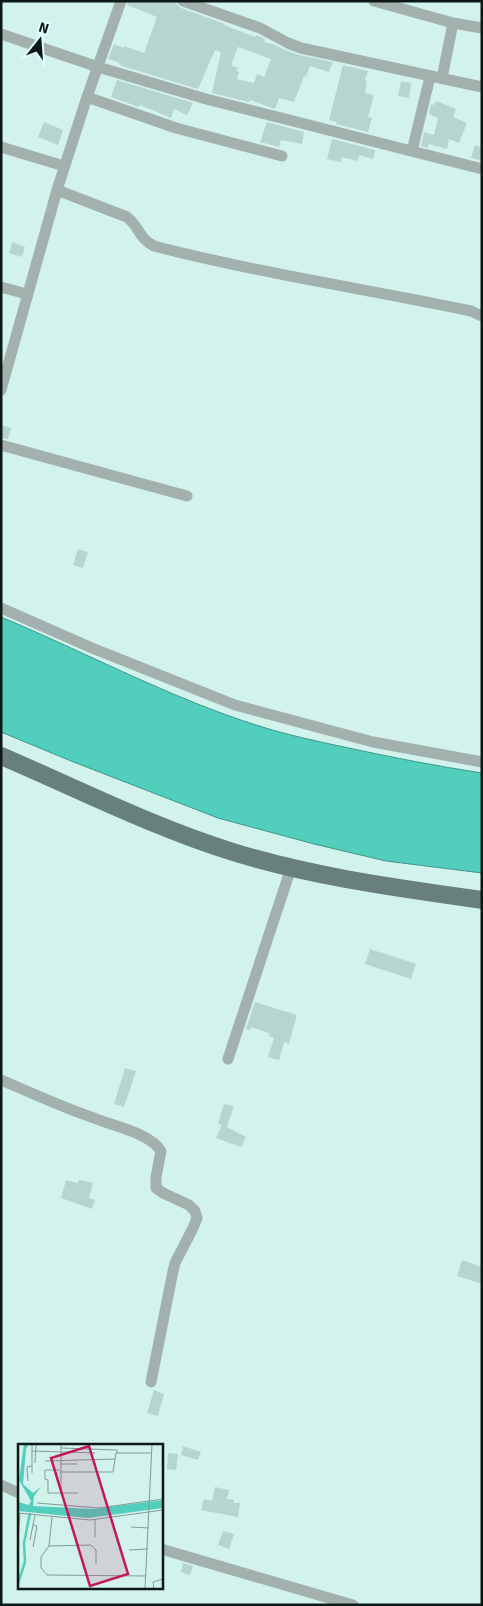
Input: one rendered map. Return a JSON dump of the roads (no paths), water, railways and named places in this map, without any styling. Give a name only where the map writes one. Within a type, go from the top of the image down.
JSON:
[{"type":"main road","points":[[1,756],[152,823],[232,852],[291,868],[482,900]]},
{"type":"street","points":[[1,390],[64,166],[121,1]]},
{"type":"street","points":[[183,1],[260,28],[301,48],[482,87]]},
{"type":"street","points":[[374,1],[453,23],[482,28]]},
{"type":"street","points":[[412,151],[453,23]]},
{"type":"street","points":[[1,34],[98,67],[206,99],[482,169]]},
{"type":"street","points":[[87,97],[176,128],[282,156]]},
{"type":"street","points":[[1,147],[64,166]]},
{"type":"street","points":[[57,190],[127,217],[133,222],[146,242],[154,246],[232,265],[471,311],[482,316]]},
{"type":"street","points":[[1,287],[27,294]]},
{"type":"street","points":[[1,445],[187,496]]},
{"type":"street","points":[[1,608],[92,648],[235,705],[373,742],[482,762]]},
{"type":"street","points":[[228,1059],[291,868]]},
{"type":"street","points":[[1,1080],[93,1118],[118,1126],[157,1145],[162,1152],[156,1177],[156,1188],[189,1205],[194,1211],[196,1218],[193,1228],[175,1263],[151,1382]]},
{"type":"street","points":[[1,1486],[18,1493]]},
{"type":"street","points":[[162,1549],[353,1605]]}]
